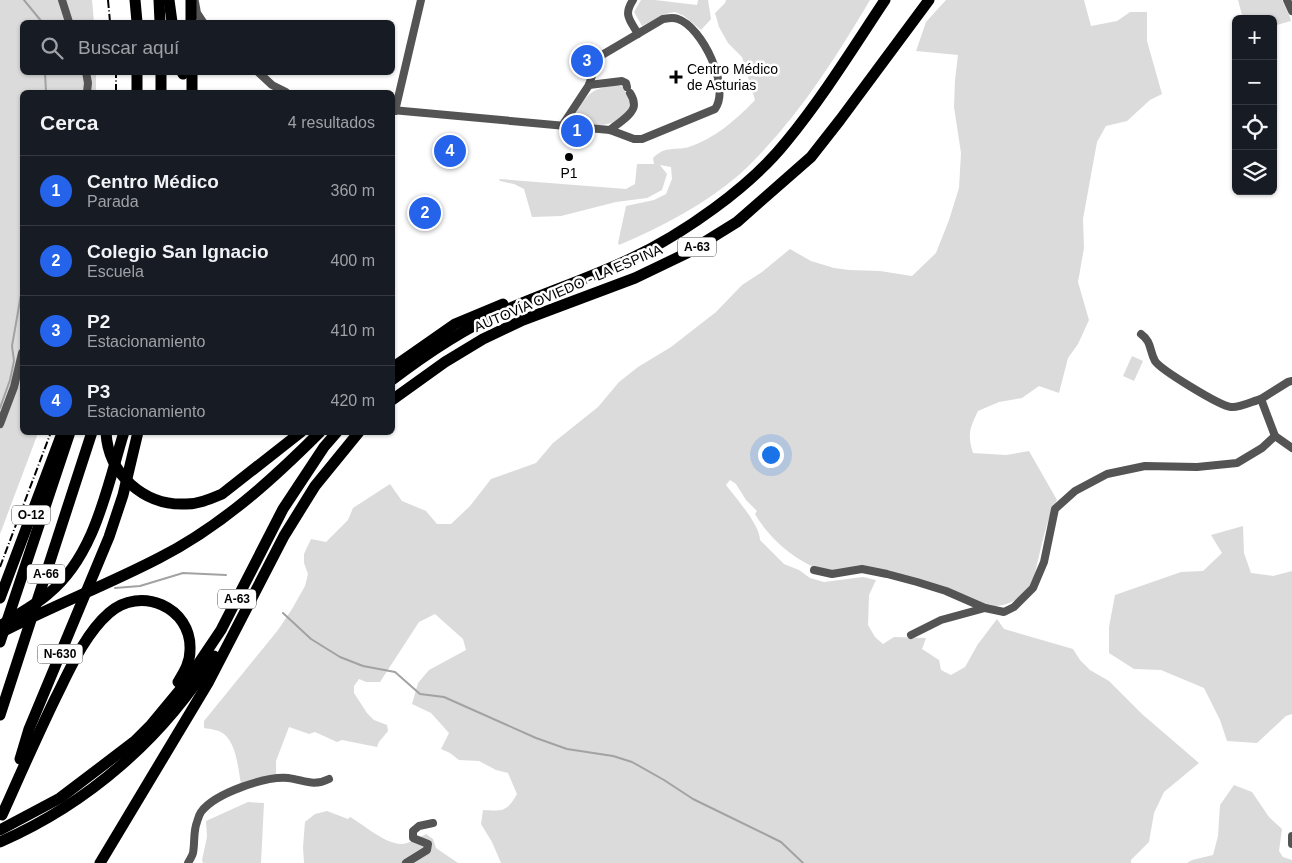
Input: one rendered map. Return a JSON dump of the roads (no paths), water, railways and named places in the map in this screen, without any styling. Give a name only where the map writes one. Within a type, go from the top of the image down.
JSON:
[{"type":"highway","points":[[135,0],[137,20]]},
{"type":"highway","points":[[159,0],[160,20]]},
{"type":"highway","points":[[169,0],[172,20]]},
{"type":"highway","points":[[191,20],[193,0]]},
{"type":"highway","name":"A-63","points":[[395,378],[450,339],[500,313],[631,259],[691,225],[718,205],[754,175],[785,144],[833,81],[886,0]]},
{"type":"highway","name":"AUTOVÍA OVIEDO - LA ESPINA","points":[[395,398],[445,362],[490,336],[532,317],[635,278],[687,253],[737,222],[811,157],[929,0]]},
{"type":"highway","points":[[137,75],[137,90]]},
{"type":"highway","points":[[161,75],[161,90]]},
{"type":"highway","points":[[187,75],[191,90]]},
{"type":"highway","points":[[395,359],[424,340],[455,324],[585,272],[691,225]]},
{"type":"highway","points":[[395,366],[455,324]]},
{"type":"highway","name":"O-12","points":[[0,598],[61,435]]},
{"type":"highway","name":"A-66","points":[[0,642],[69,435]]},
{"type":"highway","name":"A-66","points":[[0,715],[91,435]]},
{"type":"highway","points":[[106,435],[114,463],[127,482],[150,497],[169,503],[185,504],[209,500],[222,494],[297,435]]},
{"type":"highway","name":"N-630","points":[[1,818],[29,730],[109,537],[123,495],[137,435]]},
{"type":"highway","points":[[0,633],[159,558],[218,522],[254,494],[317,435]]},
{"type":"highway","name":"A-63","points":[[0,830],[60,798],[135,741],[150,726],[199,664],[221,630],[283,509],[324,447],[334,435]]},
{"type":"highway","name":"A-63","points":[[100,863],[208,683],[284,536],[315,486],[357,435]]},
{"type":"highway","points":[[0,626],[48,594],[72,570],[80,557],[104,498],[122,437]]},
{"type":"highway","points":[[0,842],[21,833],[88,792],[121,766],[160,729],[201,678],[255,591]]},
{"type":"highway","points":[[1,818],[65,678],[91,634],[101,621],[117,607],[135,601],[152,601],[168,608],[182,621],[189,638],[189,659],[186,668],[172,691],[120,753]]},
{"type":"street","points":[[62,0],[68,20]]},
{"type":"street","points":[[193,0],[202,20]]},
{"type":"street","points":[[395,106],[421,0]]},
{"type":"street","points":[[633,0],[627,14],[638,34]]},
{"type":"street","points":[[1286,0],[1292,11]]},
{"type":"street","points":[[395,110],[562,126],[610,130],[634,139],[642,139],[710,112],[718,104],[719,77],[697,33],[688,24],[679,19],[670,17],[663,19],[602,55],[596,64],[589,85],[562,126]]},
{"type":"street","points":[[87,75],[87,90]]},
{"type":"street","points":[[261,75],[272,85],[282,90]]},
{"type":"street","points":[[589,85],[622,81],[626,83],[634,103],[634,108],[610,130]]},
{"type":"street","points":[[1141,334],[1148,339],[1156,362],[1194,389],[1222,405],[1233,408],[1261,399],[1292,381]]},
{"type":"street","points":[[0,424],[14,387],[20,362]]},
{"type":"street","points":[[1261,399],[1275,436],[1292,448]]},
{"type":"street","points":[[814,570],[832,574],[862,569],[887,574],[946,591],[985,608],[1004,612],[1014,607],[1033,588],[1044,562],[1055,509],[1075,491],[1107,474],[1145,466],[1197,467],[1237,463],[1262,448],[1275,436]]},
{"type":"street","points":[[911,635],[941,620],[985,608]]},
{"type":"street","points":[[188,863],[193,855],[196,825],[202,811],[213,801],[239,789],[277,777],[311,784],[329,779]]},
{"type":"street","points":[[406,863],[427,850],[428,844],[413,838],[413,831],[420,826],[433,823]]},
{"type":"street","points":[[1292,836],[1292,844]]},
{"type":"waterway","points":[[24,0],[40,20]]},
{"type":"waterway","points":[[45,75],[46,90]]},
{"type":"waterway","points":[[0,408],[10,380],[14,361],[12,346],[20,300]]},
{"type":"waterway","points":[[115,588],[140,586],[183,573],[226,575]]},
{"type":"waterway","points":[[283,613],[311,639],[340,657],[363,666],[395,672],[420,694],[444,697],[536,738],[567,749],[613,756],[632,762],[693,799],[781,842],[803,863]]},
{"type":"railway","points":[[108,0],[110,20]]},
{"type":"railway","points":[[116,75],[116,90]]},
{"type":"railway","points":[[0,567],[50,435]]},
{"type":"place","name":"P2","points":[[587,61]]},
{"type":"place","name":"Centro Médico de Asturias","points":[[676,77]]},
{"type":"place","name":"Centro Médico","points":[[577,131]]},
{"type":"place","name":"P3","points":[[450,151]]},
{"type":"place","name":"P1","points":[[569,157]]},
{"type":"place","name":"Colegio San Ignacio","points":[[425,213]]}]
